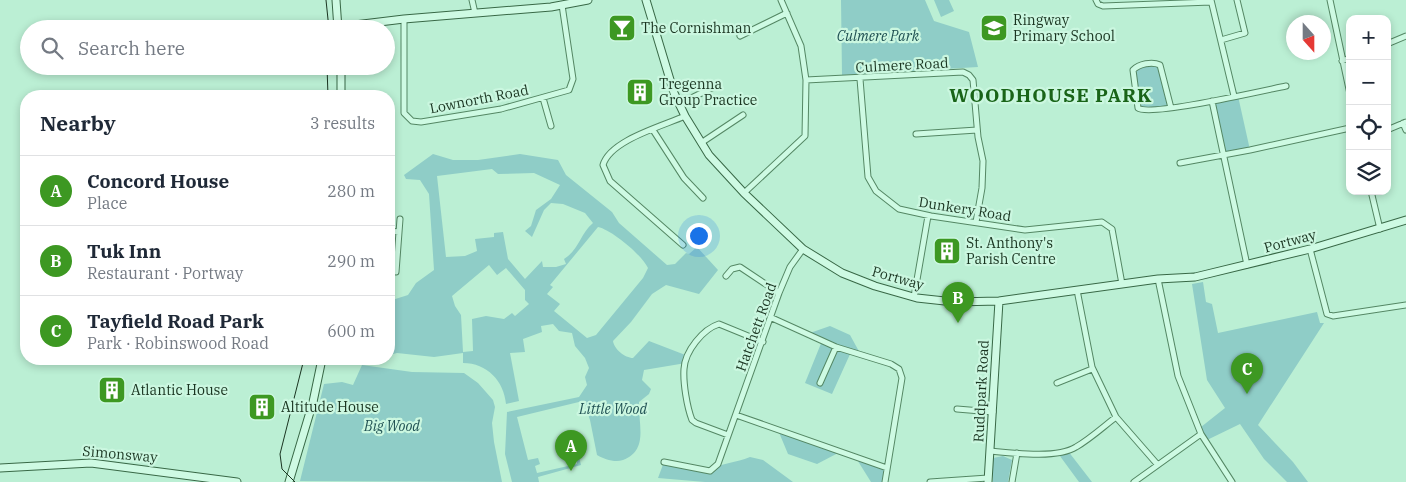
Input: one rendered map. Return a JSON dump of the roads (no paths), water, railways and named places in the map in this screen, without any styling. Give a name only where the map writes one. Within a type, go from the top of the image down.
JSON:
[{"type":"street","points":[[336,0],[337,20]]},
{"type":"street","points":[[472,0],[475,12]]},
{"type":"street","points":[[395,20],[562,5],[588,0]]},
{"type":"street","name":"Portway","points":[[646,0],[669,78],[679,104],[701,143],[744,192],[803,249],[842,273],[875,286],[914,297],[954,302],[999,301],[1158,279],[1194,277],[1310,249],[1406,220]]},
{"type":"street","points":[[744,192],[805,136],[806,80],[801,46],[781,0]]},
{"type":"street","points":[[1096,0],[1098,4],[1103,6],[1148,2],[1211,1],[1234,96]]},
{"type":"street","points":[[1221,40],[1246,33],[1237,0]]},
{"type":"street","points":[[1330,0],[1346,78]]},
{"type":"street","name":"Lownorth Road","points":[[404,19],[403,107],[406,118],[412,121],[471,115],[566,93],[572,86],[562,5]]},
{"type":"street","points":[[740,36],[787,13]]},
{"type":"street","points":[[1391,42],[1406,36]]},
{"type":"street","points":[[1342,61],[1346,60]]},
{"type":"street","points":[[1171,108],[1160,65],[1154,62],[1135,68],[1133,70],[1138,108],[1144,112],[1171,108],[1212,101],[1286,86]]},
{"type":"street","name":"Culmere Road","points":[[806,80],[963,72],[969,74],[973,80],[982,172],[976,222]]},
{"type":"street","points":[[340,75],[341,90]]},
{"type":"street","name":"Dunkery Road","points":[[860,78],[868,177],[876,191],[886,201],[899,209],[928,216],[1025,230],[1102,222],[1112,229],[1122,284]]},
{"type":"street","points":[[679,104],[716,86]]},
{"type":"street","points":[[543,98],[550,126]]},
{"type":"street","points":[[1212,101],[1247,265]]},
{"type":"street","points":[[701,143],[743,115]]},
{"type":"street","points":[[683,245],[610,180],[604,169],[604,161],[611,151],[632,138],[685,116]]},
{"type":"street","points":[[1391,128],[1405,123],[1406,130]]},
{"type":"street","points":[[1180,163],[1225,156],[1346,129]]},
{"type":"street","points":[[654,130],[684,178],[703,198]]},
{"type":"street","points":[[916,134],[977,130]]},
{"type":"street","points":[[1373,195],[1380,229]]},
{"type":"street","points":[[914,297],[928,216]]},
{"type":"street","points":[[396,272],[400,219]]},
{"type":"street","points":[[395,232],[399,232]]},
{"type":"street","name":"Hatchett Road","points":[[664,462],[710,471],[718,464],[772,318],[779,293],[790,267],[803,249]]},
{"type":"street","points":[[1310,249],[1327,314],[1333,316],[1406,305]]},
{"type":"street","points":[[726,276],[732,270],[740,267],[779,293]]},
{"type":"street","points":[[1158,279],[1178,376],[1201,434],[1232,482]]},
{"type":"street","points":[[1077,290],[1092,369],[1116,416],[1156,464]]},
{"type":"street","name":"Ruddpark Road","points":[[988,480],[999,301]]},
{"type":"street","points":[[772,318],[836,347],[891,364],[901,373],[885,482]]},
{"type":"street","points":[[728,435],[692,420],[684,370],[686,361],[705,330],[719,324],[763,342]]},
{"type":"street","points":[[820,383],[836,347]]},
{"type":"street","points":[[289,482],[313,402],[321,365]]},
{"type":"street","points":[[1057,383],[1092,369]]},
{"type":"street","points":[[957,409],[993,412]]},
{"type":"street","points":[[736,415],[887,468]]},
{"type":"street","points":[[990,451],[1017,454],[1063,452],[1075,448],[1116,416]]},
{"type":"street","points":[[1134,482],[1156,464],[1201,434]]},
{"type":"street","points":[[1012,482],[1017,454]]},
{"type":"street","name":"Simonsway","points":[[0,468],[91,463],[180,473],[237,482]]},
{"type":"street","points":[[930,482],[988,480]]},
{"type":"tram line","points":[[326,0],[328,20]]},
{"type":"tram line","points":[[327,75],[328,90]]},
{"type":"tram line","points":[[295,482],[282,469],[280,454],[302,365]]},
{"type":"place","name":"The Cornishman","points":[[622,28]]},
{"type":"place","name":"Ringway Primary School","points":[[994,28]]},
{"type":"place","name":"Tregenna Group Practice","points":[[640,92]]},
{"type":"place","name":"St. Anthony's Parish Centre","points":[[947,251]]},
{"type":"place","name":"Tuk Inn","points":[[958,323]]},
{"type":"place","name":"Atlantic House","points":[[112,390]]},
{"type":"place","name":"Tayfield Road Park","points":[[1247,394]]},
{"type":"place","name":"Altitude House","points":[[262,407]]},
{"type":"place","name":"Concord House","points":[[571,471]]},
{"type":"district","name":"WOODHOUSE PARK","points":[[1051,95]]},
{"type":"park label","name":"Culmere Park","points":[[878,36]]},
{"type":"park label","name":"Little Wood","points":[[613,409]]},
{"type":"park label","name":"Big Wood","points":[[392,426]]}]
